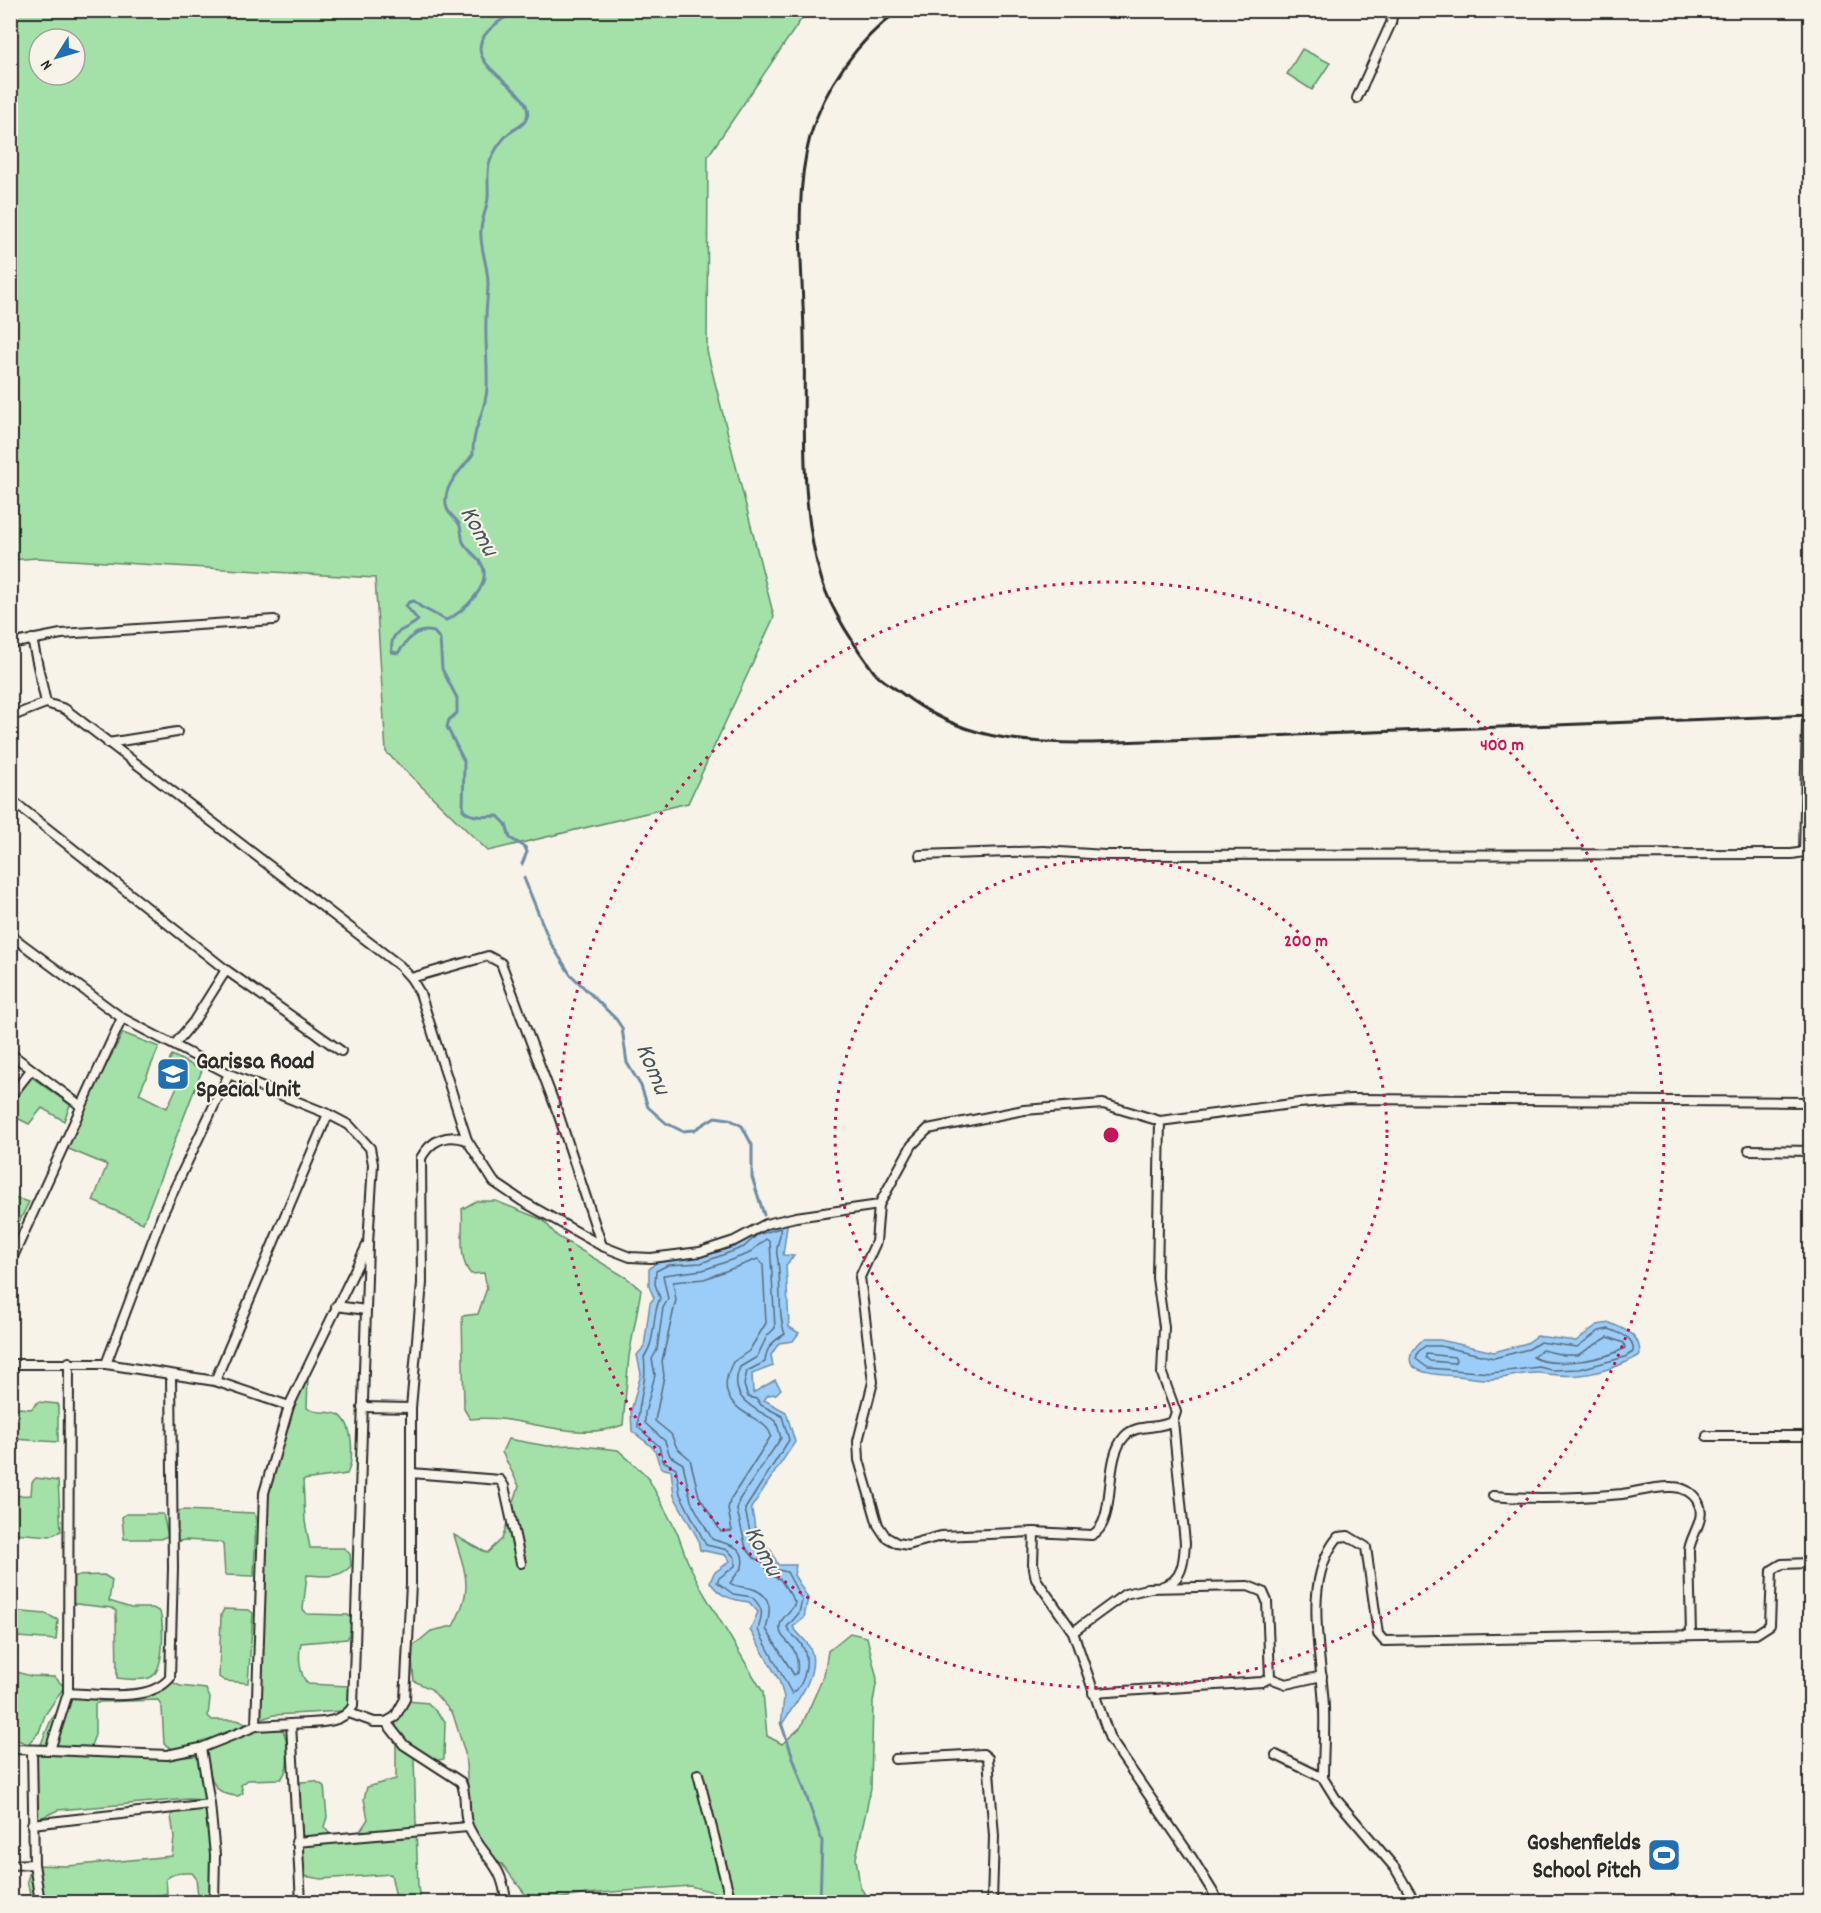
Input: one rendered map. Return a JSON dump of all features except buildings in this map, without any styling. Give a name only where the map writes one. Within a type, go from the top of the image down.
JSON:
[{"type":"street","points":[[1357,98],[1391,23],[1393,10]]},
{"type":"street","points":[[10,644],[61,634],[274,620]]},
{"type":"street","points":[[32,639],[46,703]]},
{"type":"street","points":[[10,717],[46,703],[66,709],[411,978],[420,993],[466,1140],[494,1182],[522,1201],[602,1246],[630,1257],[651,1258],[700,1252],[734,1241],[766,1224],[796,1217],[879,1205]]},
{"type":"street","points":[[920,855],[1044,851],[1105,855],[1807,852],[1807,721]]},
{"type":"street","points":[[108,742],[177,732]]},
{"type":"street","points":[[10,799],[226,970],[340,1051]]},
{"type":"street","points":[[10,935],[122,1018],[229,1074],[328,1114],[349,1125],[370,1148],[373,1164],[368,1243],[353,1706],[349,1713],[337,1720],[256,1726],[201,1748],[167,1755],[143,1756],[10,1749]]},
{"type":"street","points":[[411,978],[488,956],[501,963],[559,1116],[602,1246]]},
{"type":"street","points":[[175,1044],[194,1021],[226,970]]},
{"type":"street","points":[[10,1263],[122,1018]]},
{"type":"street","points":[[10,1053],[81,1106]]},
{"type":"street","points":[[10,1097],[31,1070]]},
{"type":"street","points":[[106,1364],[163,1214],[229,1074]]},
{"type":"street","points":[[1173,1421],[1167,1426],[1135,1430],[1125,1436],[1116,1451],[1110,1476],[1105,1521],[1100,1531],[1092,1535],[1034,1532],[942,1536],[908,1545],[897,1543],[886,1537],[878,1525],[859,1460],[858,1441],[870,1402],[873,1382],[860,1277],[876,1242],[879,1205],[912,1145],[928,1129],[1024,1110],[1103,1104],[1160,1121],[1299,1103],[1351,1099],[1810,1102]]},
{"type":"street","points":[[215,1381],[328,1114]]},
{"type":"street","points":[[1073,1632],[1125,1594],[1167,1586],[1174,1581],[1185,1558],[1173,1421],[1176,1412],[1162,1374],[1164,1327],[1157,1278],[1160,1121]]},
{"type":"street","points":[[349,1713],[374,1722],[386,1722],[394,1717],[405,1699],[411,1584],[411,1408],[422,1283],[421,1158],[426,1149],[446,1137],[466,1140]]},
{"type":"street","points":[[1749,1150],[1810,1151]]},
{"type":"street","points":[[256,1726],[264,1493],[289,1406],[368,1243]]},
{"type":"street","points":[[336,1306],[366,1310]]},
{"type":"street","points":[[50,1750],[68,1693],[69,1362]]},
{"type":"street","points":[[10,1364],[69,1362],[106,1364],[215,1381],[289,1406]]},
{"type":"street","points":[[68,1693],[138,1693],[158,1688],[170,1678],[173,1568],[171,1375]]},
{"type":"street","points":[[362,1407],[411,1408]]},
{"type":"street","points":[[1707,1436],[1810,1436]]},
{"type":"street","points":[[411,1473],[500,1480],[504,1486],[521,1563]]},
{"type":"street","points":[[1493,1496],[1529,1500],[1613,1494],[1673,1486],[1687,1490],[1698,1502],[1700,1511],[1699,1525],[1690,1540],[1689,1550],[1691,1635]]},
{"type":"street","points":[[1034,1532],[1033,1564],[1036,1579],[1073,1632],[1110,1739],[1192,1858],[1219,1902]]},
{"type":"street","points":[[1323,1778],[1324,1709],[1317,1613],[1321,1569],[1330,1546],[1338,1537],[1348,1536],[1366,1547],[1378,1634],[1384,1641],[1756,1634],[1767,1630],[1771,1622],[1772,1570],[1782,1564],[1810,1563]]},
{"type":"street","points":[[1147,1588],[1248,1586],[1263,1592],[1267,1601],[1270,1678]]},
{"type":"street","points":[[1093,1693],[1262,1682],[1270,1678],[1286,1684],[1322,1676]]},
{"type":"street","points":[[386,1722],[405,1745],[461,1782],[464,1788],[468,1827],[503,1878],[506,1902]]},
{"type":"street","points":[[291,1724],[301,1902]]},
{"type":"street","points":[[201,1748],[215,1855],[214,1902]]},
{"type":"street","points":[[32,1750],[34,1864],[40,1902]]},
{"type":"street","points":[[895,1759],[960,1754],[983,1754],[988,1758],[994,1836],[992,1902]]},
{"type":"street","points":[[1276,1755],[1323,1778],[1336,1799],[1395,1868],[1415,1902]]},
{"type":"street","points":[[698,1774],[731,1902],[702,1902]]},
{"type":"street","points":[[32,1824],[210,1804]]},
{"type":"street","points":[[296,1842],[468,1827]]},
{"type":"street","points":[[10,1864],[34,1864]]},
{"type":"green space","points":[[11,10],[812,11],[800,21],[708,156],[707,351],[774,617],[688,803],[488,851],[386,752],[375,578],[37,558],[11,560]]},
{"type":"green space","points":[[1302,49],[1330,63],[1312,90],[1287,74]]},
{"type":"green space","points":[[123,1033],[159,1047],[139,1094],[167,1108],[182,1076],[168,1064],[172,1055],[202,1070],[143,1223],[93,1201],[107,1165],[64,1147]]},
{"type":"green space","points":[[26,1073],[70,1105],[64,1121],[42,1108],[29,1124],[11,1115],[11,1095]]},
{"type":"green space","points":[[10,1197],[29,1202],[11,1238]]},
{"type":"green space","points":[[476,1201],[496,1201],[543,1220],[557,1236],[627,1278],[641,1290],[629,1356],[623,1425],[604,1430],[584,1431],[489,1418],[470,1419],[464,1409],[462,1316],[478,1314],[487,1288],[484,1273],[471,1274],[464,1260],[462,1209]]},
{"type":"green space","points":[[304,1376],[308,1377],[307,1408],[339,1415],[348,1426],[352,1452],[347,1474],[303,1480],[305,1521],[310,1548],[344,1548],[350,1554],[351,1566],[336,1575],[307,1575],[303,1609],[307,1614],[348,1615],[351,1619],[351,1632],[347,1639],[301,1643],[300,1665],[308,1684],[348,1686],[350,1700],[343,1711],[274,1715],[255,1721],[265,1481]]},
{"type":"green space","points":[[38,1402],[58,1404],[58,1442],[14,1439],[15,1412],[19,1408],[31,1409]]},
{"type":"green space","points":[[508,1439],[547,1446],[573,1445],[618,1450],[647,1476],[677,1532],[687,1560],[703,1592],[763,1692],[767,1736],[782,1744],[801,1727],[824,1675],[828,1651],[850,1633],[867,1637],[877,1679],[873,1702],[871,1788],[856,1858],[860,1887],[870,1902],[736,1902],[732,1897],[690,1886],[586,1894],[546,1901],[525,1894],[502,1864],[485,1861],[473,1846],[465,1753],[453,1714],[431,1689],[414,1681],[411,1648],[431,1631],[453,1626],[460,1613],[466,1591],[466,1581],[454,1535],[487,1553],[502,1539],[519,1486],[502,1452]]},
{"type":"green space","points":[[36,1478],[58,1481],[61,1531],[50,1536],[13,1533],[11,1536],[13,1496],[31,1495],[32,1482]]},
{"type":"green space","points":[[182,1510],[254,1513],[256,1517],[254,1576],[225,1575],[223,1544],[220,1542],[185,1540],[172,1542],[173,1513]]},
{"type":"green space","points":[[126,1514],[163,1514],[168,1536],[160,1539],[124,1539],[122,1517]]},
{"type":"green space","points":[[104,1575],[112,1580],[109,1601],[131,1608],[153,1608],[160,1612],[161,1659],[158,1668],[149,1678],[137,1680],[117,1678],[116,1611],[112,1608],[68,1603],[68,1579],[72,1576]]},
{"type":"green space","points":[[224,1609],[249,1610],[253,1613],[248,1683],[225,1681],[219,1677],[221,1615]]},
{"type":"green space","points":[[11,1611],[46,1614],[58,1620],[56,1640],[18,1637],[16,1672],[31,1676],[55,1677],[64,1687],[45,1715],[39,1732],[28,1744],[12,1738]]},
{"type":"green space","points":[[168,1680],[180,1686],[206,1689],[210,1698],[208,1716],[212,1720],[237,1720],[247,1724],[190,1747],[174,1750],[164,1744],[162,1708],[158,1700],[100,1702],[95,1704],[95,1735],[90,1748],[48,1747],[41,1744],[51,1720],[71,1695],[159,1686]]},
{"type":"green space","points":[[407,1701],[428,1703],[445,1721],[444,1759],[429,1762],[414,1758],[418,1888],[421,1902],[397,1902],[391,1874],[321,1879],[299,1875],[297,1793],[301,1782],[315,1781],[324,1786],[327,1817],[324,1827],[332,1836],[355,1839],[368,1819],[364,1799],[367,1787],[396,1779],[396,1706]]},
{"type":"green space","points":[[276,1726],[283,1730],[287,1748],[286,1769],[281,1779],[248,1780],[241,1785],[243,1793],[238,1796],[222,1792],[210,1775],[206,1751],[230,1737]]},
{"type":"green space","points":[[72,1752],[157,1759],[198,1756],[204,1800],[188,1799],[58,1810],[30,1823],[28,1774],[38,1755]]},
{"type":"green space","points":[[201,1809],[207,1813],[212,1861],[209,1899],[198,1896],[196,1878],[192,1873],[185,1873],[175,1874],[166,1879],[167,1893],[161,1895],[86,1902],[32,1902],[27,1881],[32,1865],[68,1866],[172,1856],[174,1837],[171,1816],[175,1811]]},
{"type":"water","points":[[788,1219],[783,1255],[794,1256],[786,1265],[789,1327],[799,1333],[793,1341],[779,1343],[771,1355],[773,1366],[752,1374],[753,1393],[775,1380],[781,1389],[776,1394],[768,1395],[764,1400],[786,1412],[795,1442],[751,1508],[757,1538],[760,1543],[771,1550],[778,1565],[796,1565],[794,1575],[808,1598],[804,1618],[793,1627],[811,1649],[813,1664],[808,1683],[781,1726],[784,1697],[779,1680],[750,1630],[758,1612],[749,1602],[732,1599],[722,1594],[710,1582],[714,1573],[730,1561],[725,1555],[700,1550],[698,1539],[674,1496],[671,1470],[659,1464],[653,1448],[632,1431],[631,1411],[641,1374],[637,1355],[644,1347],[650,1303],[654,1298],[649,1286],[649,1269],[658,1261],[699,1257],[742,1242],[753,1230]]},
{"type":"water","points":[[1610,1323],[1632,1334],[1638,1342],[1640,1355],[1611,1368],[1588,1374],[1569,1376],[1533,1373],[1480,1379],[1427,1373],[1418,1370],[1412,1365],[1410,1359],[1422,1340],[1440,1340],[1494,1352],[1527,1343],[1537,1336],[1576,1341],[1597,1325]]},
{"type":"waterway","name":"Komu","points":[[511,10],[511,14],[489,30],[480,45],[483,58],[492,70],[526,104],[527,117],[524,123],[502,141],[489,165],[488,198],[481,235],[488,283],[486,397],[475,436],[473,454],[455,477],[446,497],[447,508],[460,526],[463,542],[481,563],[484,571],[483,580],[475,597],[446,620],[414,601],[409,602],[406,606],[418,620],[396,634],[393,638],[392,652],[398,653],[413,635],[422,631],[434,632],[440,639],[442,669],[457,698],[457,713],[449,720],[447,727],[464,761],[463,810],[475,816],[498,816],[506,824],[510,838],[525,847],[527,852],[522,864]]},
{"type":"waterway","name":"Komu","points":[[524,878],[550,942],[570,974],[616,1019],[622,1028],[627,1063],[641,1086],[648,1107],[666,1123],[682,1131],[694,1130],[715,1117],[729,1119],[742,1126],[752,1145],[752,1177],[764,1215]]},
{"type":"waterway","name":"Komu","points":[[781,1723],[822,1841],[820,1902]]},
{"type":"railway","points":[[899,10],[870,35],[857,50],[844,66],[824,100],[810,137],[800,210],[806,491],[814,552],[826,592],[838,616],[874,672],[883,680],[923,708],[969,729],[1015,740],[1066,743],[1810,715]]},
{"type":"place","name":"Garissa Road Special Unit","points":[[173,1074]]},
{"type":"place","name":"Goshenfields School Pitch","points":[[1664,1855]]}]
